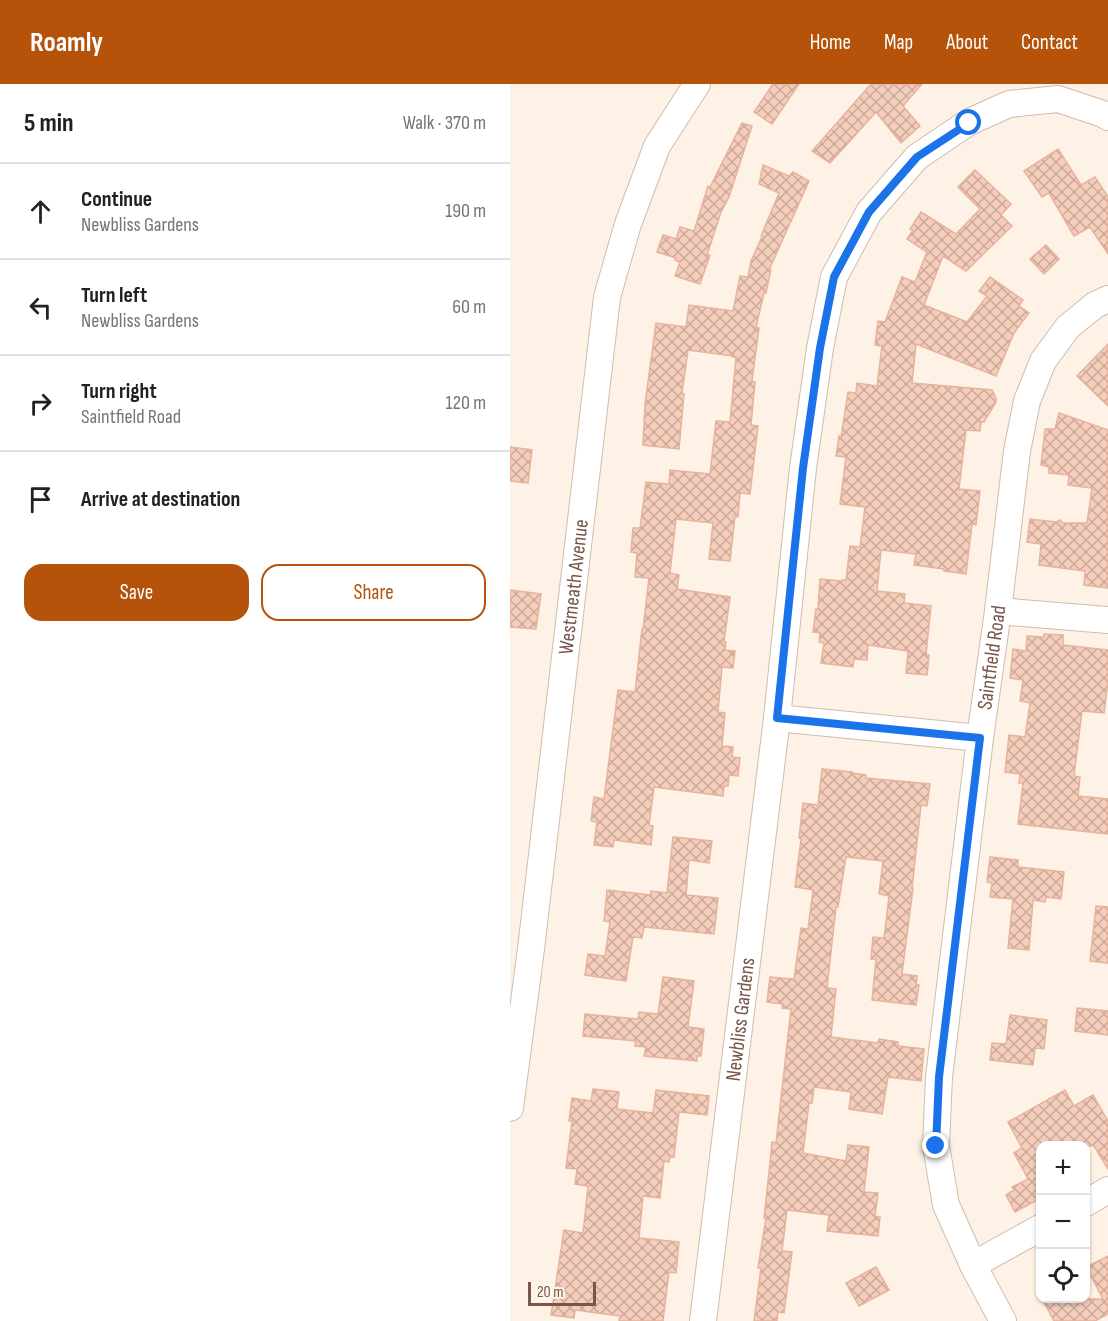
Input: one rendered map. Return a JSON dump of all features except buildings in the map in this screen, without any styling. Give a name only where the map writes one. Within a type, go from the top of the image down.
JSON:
[{"type":"street","name":"Westmeath Avenue","points":[[510,1108],[608,297],[628,224],[657,146],[697,84]]},
{"type":"street","name":"Newbliss Gardens","points":[[703,1321],[777,718],[803,468],[820,348],[834,277],[869,212],[917,157],[969,123],[1009,104],[1058,99],[1108,117]]},
{"type":"street","name":"Saintfield Road","points":[[1003,1321],[973,1265],[946,1205],[936,1146],[939,1077],[1017,451],[1027,401],[1043,361],[1068,327],[1095,305],[1108,299]]},
{"type":"street","points":[[998,611],[1108,620]]},
{"type":"street","points":[[777,718],[980,738]]},
{"type":"street","points":[[1090,1201],[1108,1191]]},
{"type":"street","points":[[973,1265],[1036,1231]]},
{"type":"route","points":[[936,1146],[939,1077],[980,738],[777,718],[803,468],[820,348],[834,277],[869,212],[917,157],[969,123]]}]
